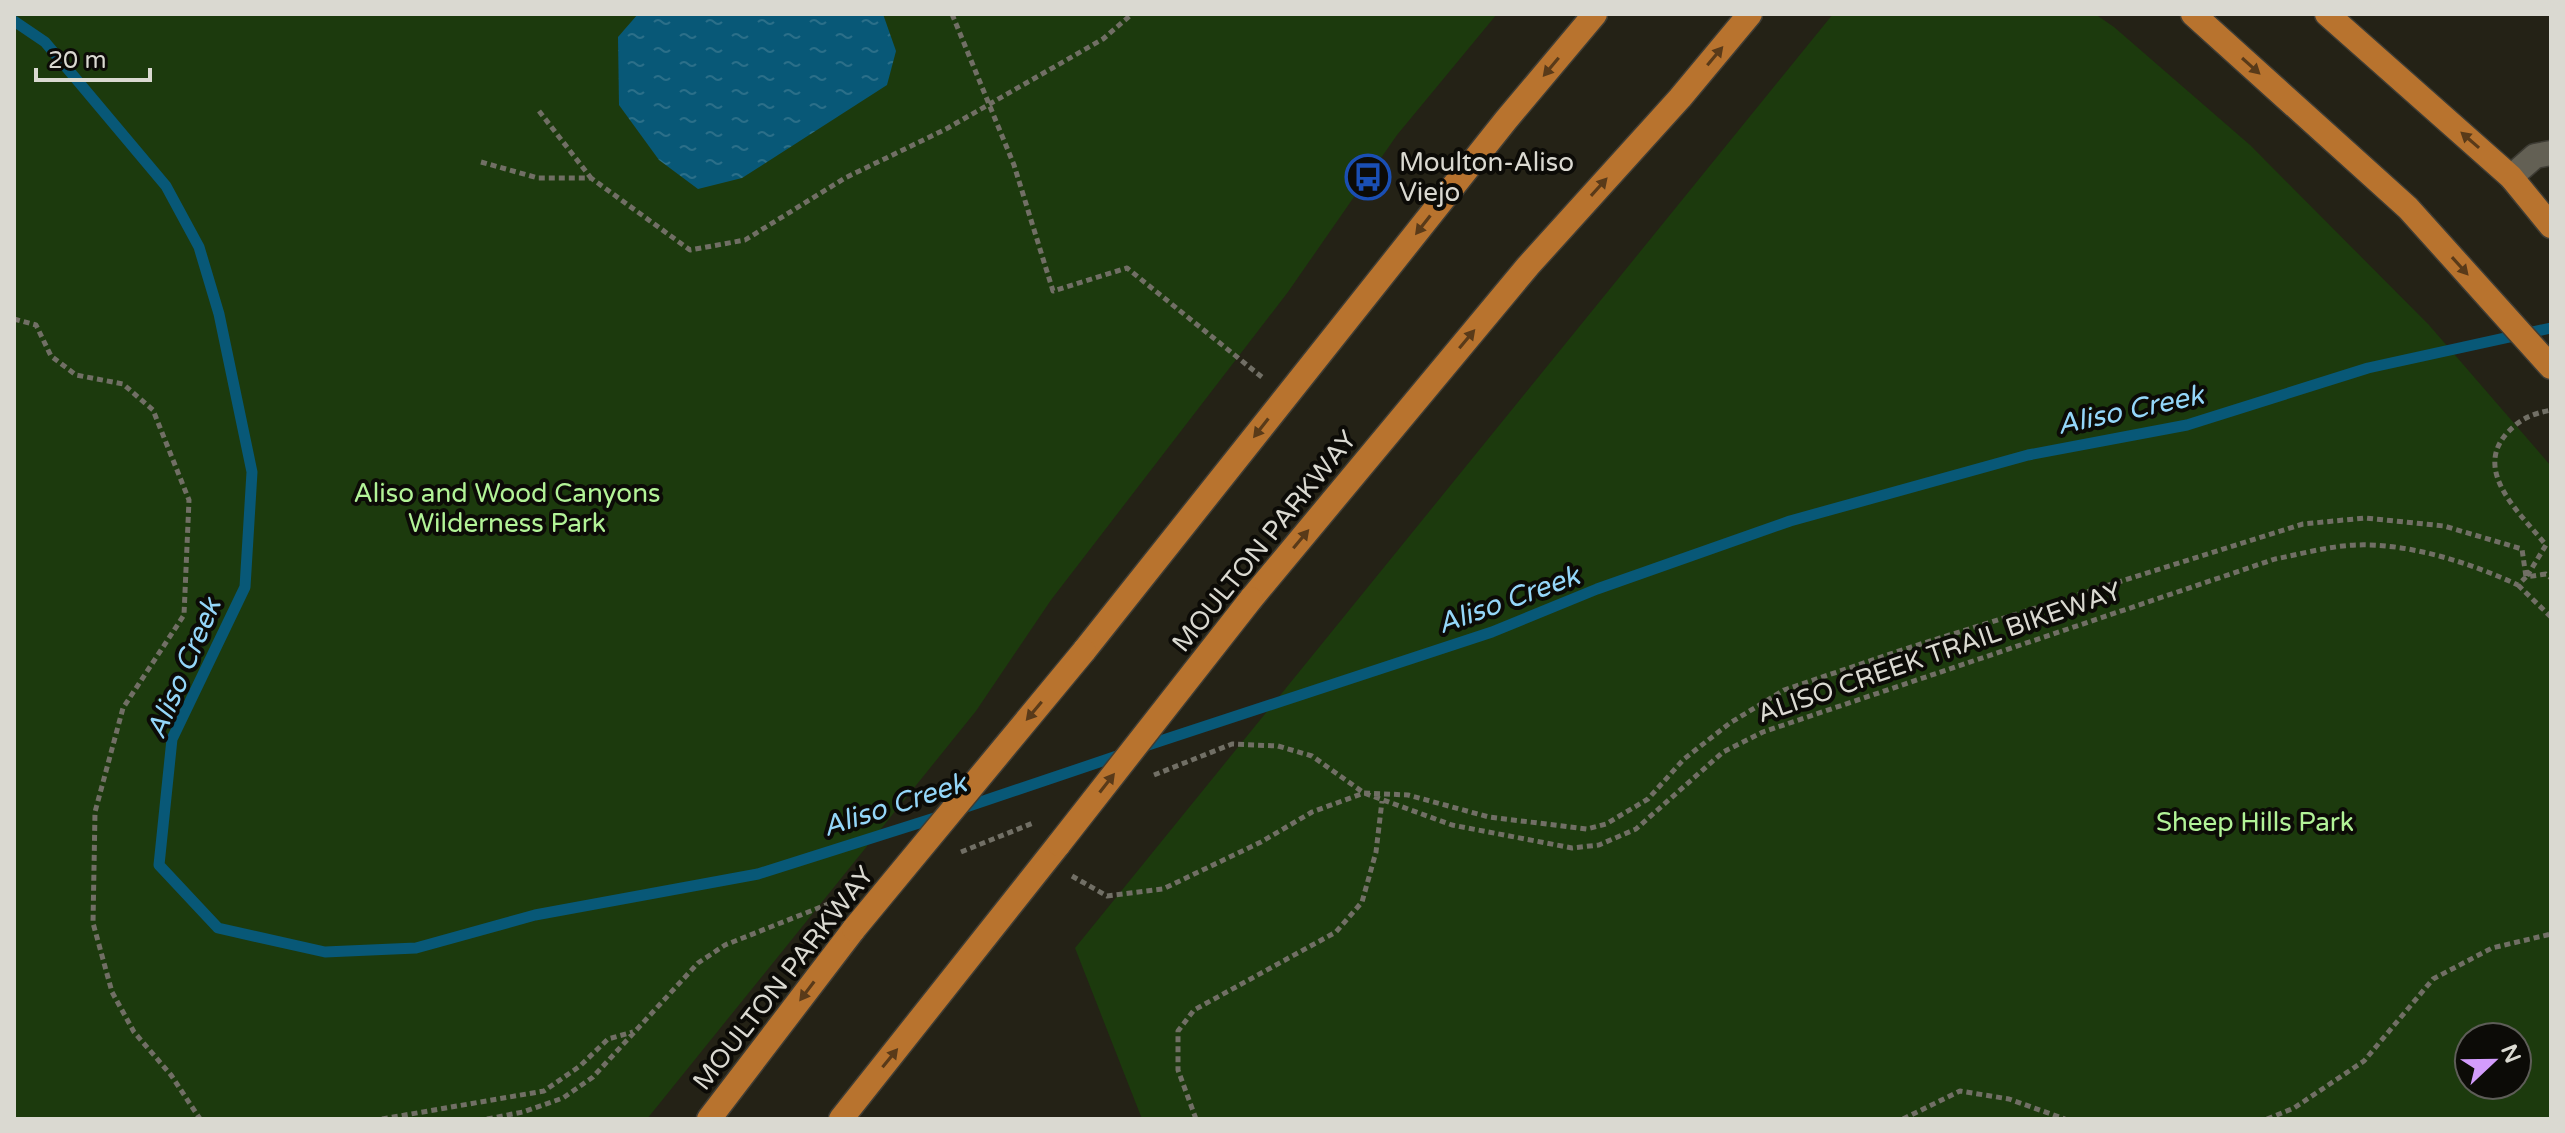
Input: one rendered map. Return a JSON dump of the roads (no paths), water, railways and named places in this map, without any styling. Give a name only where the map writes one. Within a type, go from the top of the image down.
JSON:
[{"type":"main road","name":"MOULTON PARKWAY","points":[[709,1119],[854,929],[1084,651],[1506,120],[1595,14]]},
{"type":"main road","name":"MOULTON PARKWAY","points":[[841,1119],[1251,599],[1528,266],[1680,98],[1750,14]]},
{"type":"main road","points":[[2193,14],[2408,208],[2551,367]]},
{"type":"main road","points":[[2327,14],[2518,186],[2551,226]]},
{"type":"lane","points":[[2518,186],[2535,156],[2551,153]]},
{"type":"water","points":[[638,14],[883,14],[896,51],[887,85],[742,178],[698,189],[659,160],[619,105],[618,37]]},
{"type":"waterway","name":"Aliso Creek","points":[[14,21],[45,42],[166,186],[199,247],[219,314],[252,472],[245,587],[172,739],[159,865],[218,928],[325,952],[416,948],[535,915],[758,874],[941,816]]},
{"type":"waterway","name":"Aliso Creek","points":[[1139,748],[1492,632],[1597,589],[1790,521],[2028,455],[2187,425],[2368,368],[2551,328]]},
{"type":"waterway","name":"Aliso Creek","points":[[957,810],[1123,754]]},
{"type":"place","name":"Moulton-Aliso Viejo","points":[[1368,177]]},
{"type":"park label","name":"Aliso and Wood Canyons Wilderness Park","points":[[507,508]]},
{"type":"park label","name":"Sheep Hills Park","points":[[2255,822]]}]
